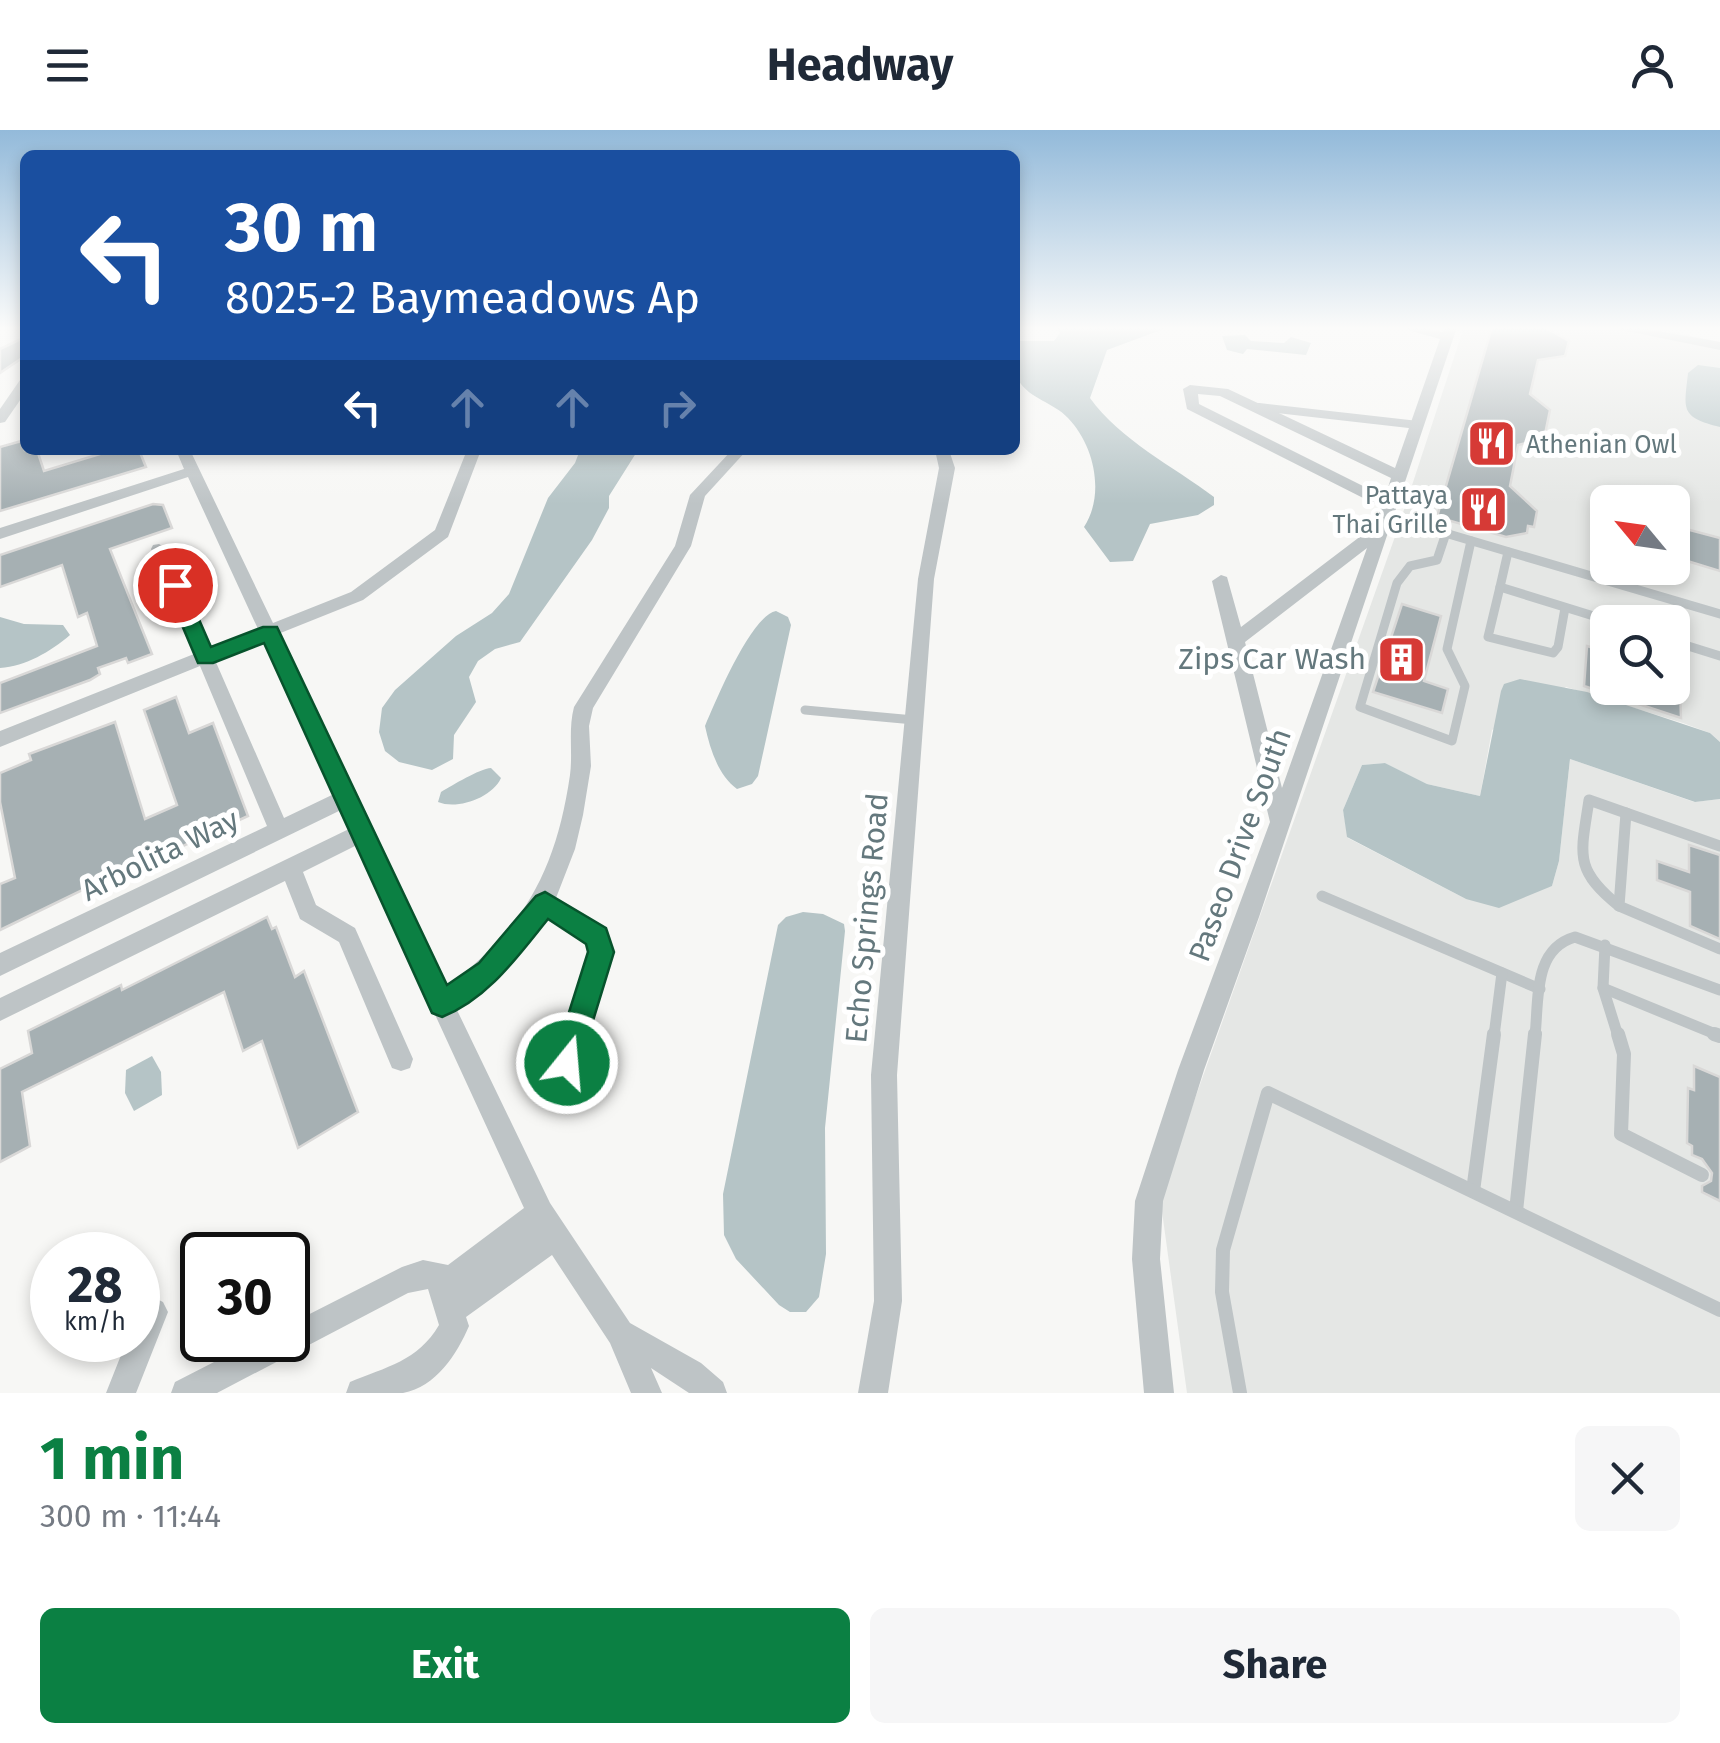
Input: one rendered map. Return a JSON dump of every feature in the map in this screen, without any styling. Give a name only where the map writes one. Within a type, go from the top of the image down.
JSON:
[{"type":"street","name":"Paseo Drive South","points":[[1159,1393],[1146,1260],[1149,1201],[1191,1070],[1431,386]]},
{"type":"street","points":[[0,419],[20,389]]},
{"type":"street","points":[[1391,506],[1192,406],[1190,389],[1223,392],[1401,477]]},
{"type":"street","points":[[0,739],[343,605],[434,540],[448,525],[472,455]]},
{"type":"street","points":[[442,1004],[488,972],[545,904],[577,792],[581,769],[577,728],[584,707],[683,546],[698,495],[735,455]]},
{"type":"street","name":"Echo Springs Road","points":[[873,1393],[888,1300],[884,1076],[926,579],[947,468],[943,455]]},
{"type":"street","points":[[0,534],[187,460],[546,1225],[620,1333],[647,1393]]},
{"type":"street","points":[[1236,640],[1381,529]]},
{"type":"street","points":[[160,549],[280,831]]},
{"type":"street","points":[[1221,580],[1281,822]]},
{"type":"street","name":"Arbolita Way","points":[[0,965],[346,798]]},
{"type":"street","points":[[0,1010],[363,832]]},
{"type":"street","points":[[290,867],[308,912],[347,935],[401,1059]]},
{"type":"street","points":[[545,904],[597,937],[601,952],[567,1063]]},
{"type":"street","points":[[447,1298],[546,1225]]},
{"type":"street","points":[[186,1393],[402,1281],[423,1274],[438,1276],[454,1326],[445,1346],[429,1364],[408,1378],[360,1393]]},
{"type":"street","points":[[620,1333],[690,1374],[712,1393]]},
{"type":"street","points":[[122,1393],[133,1362]]},
{"type":"lane","points":[[1253,406],[1418,425]]},
{"type":"lane","points":[[1471,540],[1446,650],[1465,686],[1452,741],[1360,707],[1397,582],[1410,566],[1437,560],[1441,532],[1471,540],[1720,614]]},
{"type":"lane","points":[[1508,552],[1488,636],[1553,652],[1558,647],[1565,608]]},
{"type":"lane","points":[[1500,587],[1590,615]]},
{"type":"lane","points":[[1690,647],[1720,656]]},
{"type":"lane","points":[[805,710],[914,720]]},
{"type":"lane","points":[[1720,846],[1589,800],[1581,866],[1594,888],[1619,906],[1720,950]]},
{"type":"lane","points":[[1619,906],[1626,813]]},
{"type":"lane","points":[[1322,896],[1540,989]]},
{"type":"lane","points":[[1516,1211],[1545,956],[1557,942],[1576,937],[1605,945],[1720,990]]},
{"type":"lane","points":[[1605,945],[1603,988],[1624,1054],[1621,1134],[1702,1175]]},
{"type":"lane","points":[[1473,1190],[1502,974]]},
{"type":"lane","points":[[1603,988],[1720,1036]]},
{"type":"lane","points":[[1240,1393],[1222,1292],[1223,1250],[1268,1093],[1720,1310]]},
{"type":"shaded area","points":[[1094,386],[1090,398],[1116,427],[1214,497],[1214,505],[1198,515],[1150,524],[1133,561],[1110,562],[1084,527],[1095,486],[1085,442],[1068,418],[1023,387]]},
{"type":"shaded area","points":[[1445,386],[1720,386],[1720,742],[1710,733],[1624,705],[1690,705],[1690,605],[1590,605],[1590,694],[1566,687],[1492,730],[1480,796],[1427,784],[1385,763],[1362,765],[1343,810],[1348,838],[1466,899],[1552,886],[1559,861],[1570,759],[1694,802],[1720,799],[1720,1393],[1187,1393],[1160,1197],[1397,531]]},
{"type":"shaded area","points":[[1687,386],[1720,386],[1720,427],[1691,415]]},
{"type":"shaded area","points":[[578,455],[635,455],[609,496],[609,508],[592,540],[520,642],[495,649],[478,661],[469,677],[476,702],[454,735],[453,759],[432,770],[399,762],[385,751],[379,732],[382,708],[395,690],[456,636],[492,613],[509,594],[548,498]]},
{"type":"shaded area","points":[[776,611],[788,617],[791,625],[758,776],[752,784],[737,789],[720,769],[705,726],[745,643],[766,616]]},
{"type":"shaded area","points":[[0,617],[24,624],[63,625],[70,635],[37,657],[0,668]]},
{"type":"shaded area","points":[[1520,679],[1587,692],[1590,705],[1626,705],[1710,733],[1720,742],[1720,799],[1695,802],[1570,759],[1559,861],[1552,886],[1499,908],[1466,899],[1347,837],[1343,810],[1362,765],[1385,763],[1427,784],[1480,796],[1504,684]]},
{"type":"shaded area","points":[[491,768],[501,778],[490,791],[455,804],[438,802],[441,792]]},
{"type":"shaded area","points":[[803,912],[823,914],[844,924],[845,931],[825,1128],[826,1254],[819,1297],[806,1312],[790,1312],[736,1259],[724,1235],[723,1194],[778,925],[786,917]]},
{"type":"shaded area","points":[[152,1056],[161,1072],[162,1095],[134,1111],[125,1093],[126,1070]]},
{"type":"building","points":[[1475,386],[1532,386],[1530,394],[1550,410],[1544,439],[1518,445],[1510,486],[1537,511],[1534,527],[1528,526],[1527,533],[1506,537],[1437,517]]},
{"type":"building","points":[[20,441],[20,455],[39,455],[44,471],[97,455],[141,455],[146,467],[0,511],[0,447]]},
{"type":"building","points":[[153,504],[163,505],[172,528],[110,549],[152,654],[98,668],[100,674],[90,680],[0,713],[0,683],[97,646],[87,613],[78,617],[62,565],[0,587],[0,555]]},
{"type":"building","points":[[1690,530],[1720,538],[1720,571],[1690,562]]},
{"type":"building","name":"Zips Car Wash","points":[[1402,604],[1441,616],[1424,681],[1448,689],[1442,713],[1373,692]]},
{"type":"building","points":[[1587,646],[1590,688],[1584,686]]},
{"type":"building","points":[[176,697],[189,733],[213,723],[248,816],[170,852],[169,848],[0,930],[0,884],[15,878],[0,802],[0,773],[31,760],[29,754],[115,722],[145,819],[177,805],[144,710]]},
{"type":"building","points":[[1642,705],[1681,705],[1681,718]]},
{"type":"building","points":[[1689,845],[1720,855],[1720,939],[1690,926],[1690,892],[1657,880],[1657,861],[1689,872]]},
{"type":"building","points":[[267,917],[272,929],[276,927],[295,977],[304,971],[358,1112],[298,1148],[262,1041],[243,1051],[224,992],[22,1092],[30,1146],[0,1162],[0,1069],[32,1053],[28,1031],[121,985],[122,990]]},
{"type":"building","points":[[1694,1066],[1720,1077],[1720,1201],[1702,1192],[1712,1173],[1702,1159],[1692,1155],[1692,1146],[1687,1143],[1688,1088],[1694,1090]]},
{"type":"place","name":"Athenian Owl","points":[[1491,444]]},
{"type":"place","name":"Pattaya Thai Grille","points":[[1483,509]]},
{"type":"place","name":"Zips Car Wash","points":[[1401,659]]},
{"type":"route","points":[[175,585],[206,658],[270,632],[442,1004],[488,972],[545,904],[597,937],[601,952],[567,1063]]}]
